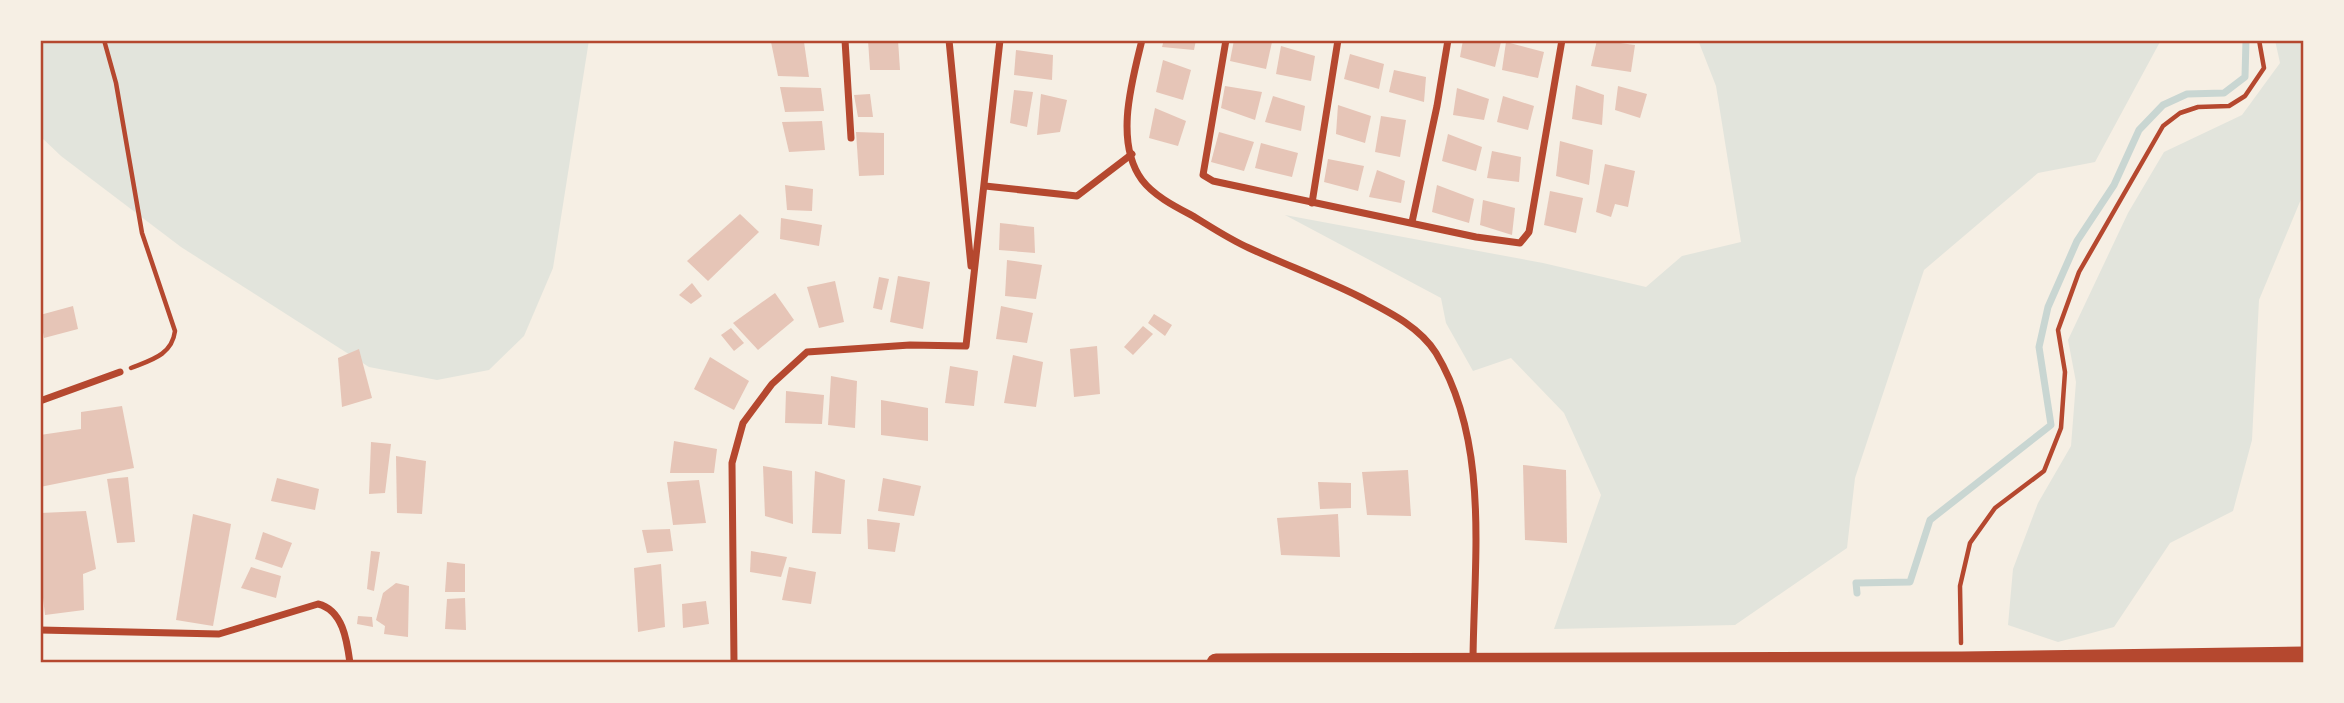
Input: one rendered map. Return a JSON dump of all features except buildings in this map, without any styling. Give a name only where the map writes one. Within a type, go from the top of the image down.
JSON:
[{"type":"highway","points":[[1216,663],[1962,661],[2304,656]]},
{"type":"street","points":[[845,40],[851,138]]},
{"type":"street","points":[[949,40],[973,281]]},
{"type":"street","points":[[734,663],[732,463],[743,423],[772,384],[807,352],[910,345],[966,346],[1000,40]]},
{"type":"street","points":[[1142,40],[1127,125],[1132,153],[1141,179],[1166,201],[1245,247],[1334,284],[1399,317],[1434,351],[1458,396],[1470,440],[1474,491],[1473,662]]},
{"type":"street","points":[[1226,40],[1203,175],[1213,181],[1312,203],[1476,237],[1520,243],[1529,232],[1562,40]]},
{"type":"street","points":[[1312,203],[1338,40]]},
{"type":"street","points":[[1412,222],[1437,106],[1447,40]]},
{"type":"street","points":[[985,186],[1077,196],[1132,153]]},
{"type":"street","points":[[40,401],[120,372]]},
{"type":"street","points":[[40,630],[219,634],[318,604],[331,610],[340,623],[347,639],[350,663]]},
{"type":"path","points":[[104,40],[117,83],[142,233],[175,331],[174,344],[161,356],[120,372]]},
{"type":"path","points":[[1962,661],[1960,586],[1969,543],[1995,509],[2044,471],[2061,428],[2065,372],[2058,330],[2080,272],[2163,126],[2180,113],[2198,107],[2229,106],[2245,96],[2264,68],[2259,40]]},
{"type":"shaded area","points":[[40,40],[589,40],[553,268],[524,336],[489,370],[437,380],[369,367],[181,247],[61,156],[40,136]]},
{"type":"shaded area","points":[[1698,40],[2161,40],[2095,162],[2038,173],[1924,270],[1855,478],[1847,548],[1735,625],[1554,629],[1601,495],[1564,413],[1511,358],[1473,371],[1446,323],[1441,298],[1285,215],[1543,263],[1646,287],[1682,256],[1741,242],[1716,86]]},
{"type":"shaded area","points":[[2275,40],[2304,40],[2304,192],[2259,300],[2252,440],[2233,511],[2170,543],[2114,627],[2058,642],[2008,625],[2013,569],[2038,503],[2071,446],[2076,382],[2068,340],[2128,213],[2164,152],[2242,115],[2280,63]]},
{"type":"waterway","points":[[1857,593],[1856,583],[1910,582],[1930,520],[2051,425],[2039,347],[2048,307],[2077,241],[2114,185],[2139,130],[2163,105],[2187,94],[2224,93],[2245,77],[2246,40]]}]
